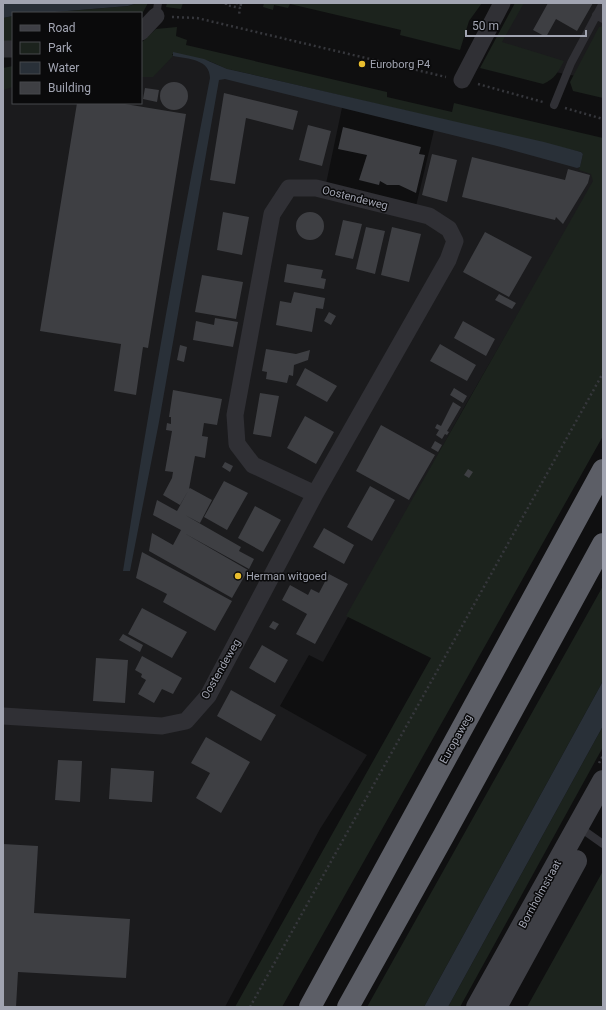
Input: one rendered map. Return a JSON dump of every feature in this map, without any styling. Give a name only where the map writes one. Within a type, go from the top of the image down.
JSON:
[{"type":"highway","name":"Europaweg","points":[[310,1007],[603,470]]},
{"type":"highway","points":[[348,1007],[603,544]]},
{"type":"street","points":[[462,80],[502,3]]},
{"type":"street","points":[[142,31],[157,10]]},
{"type":"street","name":"Oostendeweg","points":[[3,716],[162,726],[186,721],[208,696],[316,494],[448,260],[455,240],[449,229],[429,216],[316,188],[289,188],[272,214],[235,415],[237,444],[253,464],[316,494]]},
{"type":"street","name":"Bornholmstraat","points":[[477,1007],[591,835],[603,781]]},
{"type":"street","name":"Bornholmstraat","points":[[496,1007],[603,813]]},
{"type":"lane","points":[[554,105],[570,64],[599,17],[603,3]]},
{"type":"path","points":[[226,3],[226,5],[240,8]]},
{"type":"path","points":[[236,3],[241,4],[239,15]]},
{"type":"path","points":[[157,10],[462,80],[603,119]]},
{"type":"path","points":[[250,1007],[603,373]]},
{"type":"shaded area","points":[[521,3],[603,3],[603,81],[491,60]]},
{"type":"shaded area","points":[[174,54],[197,59],[343,103],[326,184],[416,206],[435,126],[600,172],[465,406],[323,662],[309,655],[280,706],[367,755],[320,829],[225,1007],[3,1007],[3,89],[12,86],[12,104],[142,104],[142,76]]},
{"type":"green space","points":[[138,3],[148,3],[142,14],[142,12],[55,12],[128,6]]},
{"type":"green space","points":[[167,3],[183,3],[181,9],[166,7]]},
{"type":"green space","points":[[264,3],[482,3],[469,21],[460,50],[400,35],[401,30],[290,4],[288,8],[274,5],[273,10],[263,7]]},
{"type":"green space","points":[[515,3],[524,3],[502,42],[564,61],[558,72],[543,84],[480,68]]},
{"type":"green space","points":[[12,16],[12,47],[3,49],[3,18]]},
{"type":"green space","points":[[603,26],[603,98],[573,91],[570,82],[599,27]]},
{"type":"green space","points":[[177,27],[176,36],[187,40],[186,45],[387,92],[387,97],[452,112],[454,103],[603,138],[603,436],[282,1007],[235,1007],[431,658],[346,616],[593,181],[591,174],[579,170],[583,154],[581,152],[227,69],[209,61],[172,54],[173,56],[153,77],[142,77],[142,42],[156,29]]},
{"type":"green space","points":[[12,66],[12,87],[3,90],[3,68]]},
{"type":"green space","points":[[603,586],[603,681],[424,1007],[367,1007]]},
{"type":"green space","points":[[603,726],[603,747],[460,1007],[448,1007]]},
{"type":"green space","points":[[603,871],[603,1007],[527,1007]]},
{"type":"water","points":[[3,3],[138,3],[128,6],[55,12],[12,12],[12,16],[3,18]]},
{"type":"water","points":[[173,52],[204,59],[227,69],[544,142],[581,152],[583,154],[580,167],[577,168],[497,146],[225,79],[219,80],[159,422],[130,571],[123,571],[164,324],[210,78],[209,72],[202,63],[191,59],[173,56]]},
{"type":"water","points":[[603,681],[603,726],[448,1007],[424,1007]]},
{"type":"building","points":[[548,3],[593,3],[577,31],[556,19],[546,37],[533,30]]},
{"type":"building","points":[[174,82],[184,86],[188,96],[184,106],[174,110],[164,106],[160,96],[164,86]]},
{"type":"building","points":[[145,88],[159,90],[157,102],[143,99]]},
{"type":"building","points":[[224,93],[298,111],[293,130],[246,118],[235,184],[210,180]]},
{"type":"building","points":[[77,104],[125,104],[186,114],[148,348],[143,347],[136,395],[114,391],[121,344],[40,331]]},
{"type":"building","points":[[308,125],[331,131],[322,166],[299,160]]},
{"type":"building","points":[[343,127],[421,147],[419,154],[425,155],[416,193],[399,185],[387,185],[380,181],[379,185],[359,180],[367,155],[338,149]]},
{"type":"building","points":[[432,154],[457,160],[447,202],[422,195]]},
{"type":"building","points":[[472,157],[565,180],[568,169],[590,175],[588,183],[563,224],[556,217],[555,220],[462,197]]},
{"type":"building","points":[[223,212],[249,217],[242,255],[217,250]]},
{"type":"building","points":[[310,212],[316,213],[320,216],[323,220],[323,232],[320,236],[316,239],[310,240],[304,239],[300,236],[297,232],[296,226],[297,220],[300,216],[304,213]]},
{"type":"building","points":[[343,220],[362,224],[353,259],[335,255]]},
{"type":"building","points":[[366,227],[385,231],[375,274],[356,269]]},
{"type":"building","points":[[392,227],[421,234],[409,282],[381,275]]},
{"type":"building","points":[[485,232],[532,257],[509,297],[463,272]]},
{"type":"building","points":[[287,264],[323,270],[321,278],[326,279],[324,289],[284,282]]},
{"type":"building","points":[[202,275],[243,282],[236,319],[195,312]]},
{"type":"building","points":[[294,292],[325,298],[323,309],[316,308],[312,332],[276,325],[280,301],[291,303]]},
{"type":"building","points":[[499,294],[516,303],[512,309],[495,300]]},
{"type":"building","points":[[329,312],[336,316],[331,325],[324,321]]},
{"type":"building","points":[[215,318],[238,322],[233,347],[193,340],[196,321],[214,325]]},
{"type":"building","points":[[463,321],[495,339],[486,356],[454,338]]},
{"type":"building","points":[[440,344],[476,365],[467,381],[430,361]]},
{"type":"building","points":[[180,345],[187,347],[184,362],[177,360]]},
{"type":"building","points":[[266,349],[296,354],[310,350],[308,360],[294,365],[293,376],[289,375],[287,383],[266,379],[267,372],[262,371]]},
{"type":"building","points":[[305,368],[337,386],[327,402],[296,385]]},
{"type":"building","points":[[454,388],[467,396],[463,403],[450,395]]},
{"type":"building","points":[[173,390],[222,399],[217,425],[204,423],[202,436],[208,437],[205,458],[195,456],[189,489],[190,488],[212,500],[200,523],[185,515],[241,547],[239,551],[254,559],[249,569],[184,533],[248,570],[232,598],[149,551],[152,533],[173,545],[181,530],[153,515],[157,500],[177,511],[188,491],[180,505],[163,495],[172,478],[173,472],[165,471],[172,431],[166,430],[167,423],[171,424],[171,417],[169,417]]},
{"type":"building","points":[[260,393],[279,396],[271,437],[253,434]]},
{"type":"building","points":[[453,402],[461,407],[447,431],[449,432],[447,435],[445,434],[442,439],[436,435],[439,430],[435,428],[437,424],[441,426]]},
{"type":"building","points":[[305,416],[334,432],[316,464],[287,448]]},
{"type":"building","points":[[381,425],[435,455],[409,500],[356,471]]},
{"type":"building","points":[[435,441],[442,445],[438,452],[431,448]]},
{"type":"building","points":[[225,462],[233,466],[230,472],[222,467]]},
{"type":"building","points":[[468,469],[473,472],[469,478],[464,475]]},
{"type":"building","points":[[224,481],[248,493],[227,530],[204,517]]},
{"type":"building","points":[[370,486],[395,500],[372,541],[347,527]]},
{"type":"building","points":[[255,506],[281,520],[263,552],[238,538]]},
{"type":"building","points":[[324,528],[354,545],[344,564],[313,547]]},
{"type":"building","points":[[142,552],[232,601],[215,631],[163,602],[167,594],[136,578]]},
{"type":"building","points":[[329,574],[348,584],[315,644],[296,634],[307,614],[282,600],[290,585],[308,595],[311,589],[319,593]]},
{"type":"building","points":[[142,608],[187,632],[172,658],[128,634]]},
{"type":"building","points":[[273,621],[279,624],[275,630],[269,627]]},
{"type":"building","points":[[123,634],[143,645],[140,652],[119,640]]},
{"type":"building","points":[[262,645],[288,660],[275,683],[249,668]]},
{"type":"building","points":[[142,656],[182,678],[173,694],[162,689],[154,703],[138,694],[146,680],[141,677],[142,674],[135,670]]},
{"type":"building","points":[[96,658],[128,660],[125,703],[93,701]]},
{"type":"building","points":[[231,690],[276,715],[261,741],[217,716]]},
{"type":"building","points":[[206,737],[250,762],[221,813],[196,798],[210,773],[191,763]]},
{"type":"building","points":[[58,760],[82,761],[80,802],[55,800]]},
{"type":"building","points":[[111,768],[154,771],[152,802],[109,799]]},
{"type":"building","points":[[3,844],[38,846],[34,913],[130,919],[126,978],[18,972],[16,1007],[3,1007]]},
{"type":"place","name":"Euroborg P4","points":[[362,64]]},
{"type":"place","name":"Herman witgoed","points":[[238,576]]}]
